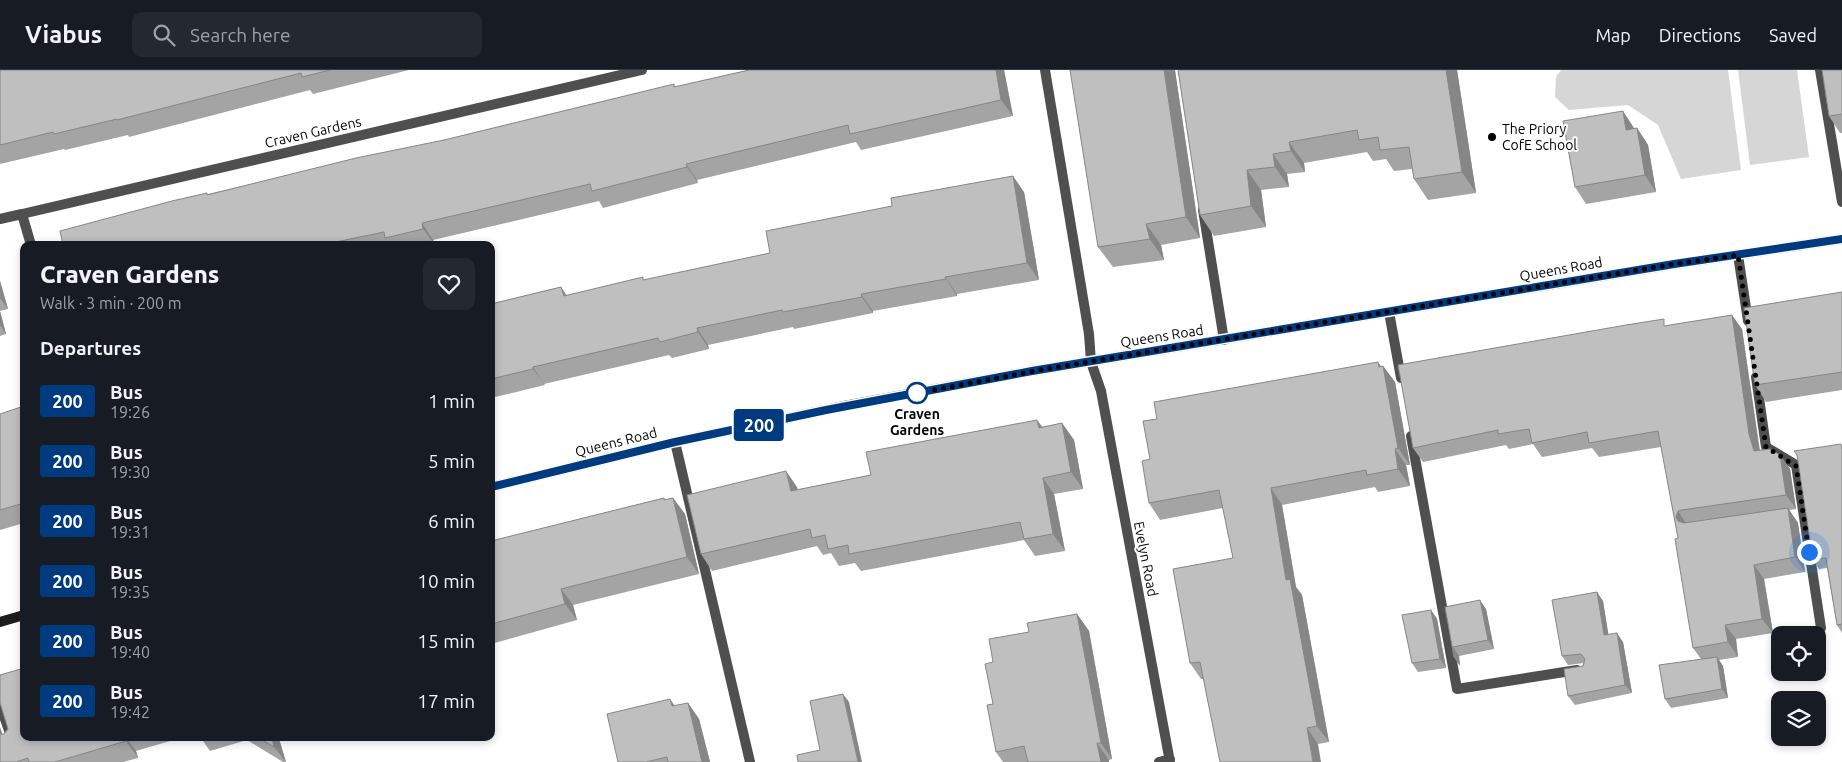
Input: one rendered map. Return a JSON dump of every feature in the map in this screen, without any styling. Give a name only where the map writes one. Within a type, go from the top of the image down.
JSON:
[{"type":"street","name":"Craven Gardens","points":[[0,219],[642,70]]},
{"type":"street","points":[[1045,70],[1089,334],[1091,362]]},
{"type":"street","points":[[1820,70],[1842,202]]},
{"type":"street","points":[[1202,202],[1224,340]]},
{"type":"street","points":[[22,214],[30,241]]},
{"type":"street","name":"Queens Road","points":[[495,486],[675,442],[844,406],[1091,362],[1674,264],[1842,239]]},
{"type":"street","points":[[1738,255],[1749,332]]},
{"type":"street","points":[[1389,312],[1403,391]]},
{"type":"street","name":"Evelyn Road","points":[[1091,362],[1101,391],[1170,761]]},
{"type":"street","points":[[1755,370],[1766,447],[1796,466],[1799,515],[1821,626]]},
{"type":"street","points":[[1410,429],[1457,689],[1585,669]]},
{"type":"street","points":[[675,442],[750,762]]},
{"type":"street","points":[[0,622],[20,616]]},
{"type":"street","points":[[0,705],[13,744]]},
{"type":"street","points":[[1159,762],[1170,761]]},
{"type":"shaded area","points":[[1561,70],[1728,70],[1741,170],[1681,179],[1658,125],[1628,105],[1569,110],[1555,97],[1556,77]]},
{"type":"shaded area","points":[[1738,70],[1797,70],[1809,157],[1750,165]]},
{"type":"building","points":[[0,70],[330,70],[302,77],[301,73],[117,120],[54,134],[53,132],[0,145]]},
{"type":"building","points":[[749,70],[996,70],[1001,100],[850,134],[848,125],[686,164],[687,167],[592,191],[590,184],[422,223],[423,229],[385,238],[384,232],[340,241],[62,241],[60,231],[172,201],[207,193],[207,195],[356,158],[444,140],[674,84],[674,87]]},
{"type":"building","points":[[1070,70],[1164,70],[1186,217],[1146,224],[1150,239],[1098,247]]},
{"type":"building","name":"The Priory CofE School","points":[[1178,70],[1446,70],[1462,172],[1414,179],[1409,147],[1380,150],[1378,137],[1359,140],[1357,130],[1289,142],[1291,151],[1273,154],[1275,167],[1247,170],[1251,206],[1200,215]]},
{"type":"building","points":[[1822,70],[1842,70],[1842,114],[1829,116]]},
{"type":"building","points":[[1623,111],[1626,130],[1637,128],[1645,175],[1575,187],[1563,121]]},
{"type":"building","points":[[1013,176],[1027,263],[945,277],[946,279],[861,294],[862,297],[783,312],[782,310],[697,328],[698,332],[660,342],[658,338],[533,367],[533,369],[495,378],[495,303],[561,287],[564,296],[643,277],[643,280],[770,253],[766,231],[892,206],[891,198]]},
{"type":"building","points":[[1842,292],[1842,372],[1755,385],[1744,308]]},
{"type":"building","points":[[1732,315],[1749,434],[1754,451],[1770,449],[1780,455],[1786,495],[1682,510],[1678,511],[1676,517],[1678,521],[1684,523],[1788,508],[1795,557],[1754,565],[1762,619],[1725,625],[1728,642],[1693,648],[1675,539],[1678,538],[1658,431],[1589,443],[1587,432],[1532,443],[1529,429],[1498,434],[1498,430],[1413,448],[1398,365],[1664,319],[1664,326]]},
{"type":"building","points":[[1378,362],[1379,367],[1383,366],[1398,448],[1395,449],[1398,469],[1367,475],[1366,470],[1271,488],[1286,580],[1290,579],[1317,726],[1307,728],[1313,762],[1220,762],[1200,662],[1190,663],[1173,569],[1233,558],[1219,490],[1149,503],[1142,461],[1150,459],[1143,421],[1157,419],[1154,402]]},
{"type":"building","points":[[20,407],[20,504],[0,510],[0,414]]},
{"type":"building","points":[[1037,420],[1039,428],[1062,423],[1071,472],[1043,478],[1053,534],[1024,539],[1020,522],[849,554],[848,545],[828,549],[825,535],[812,538],[810,529],[701,554],[687,495],[786,471],[791,491],[871,475],[866,452]]},
{"type":"building","points":[[1841,444],[1842,624],[1837,625],[1826,558],[1813,560],[1797,455],[1794,451]]},
{"type":"building","points":[[664,498],[664,500],[673,498],[687,557],[561,589],[565,604],[495,623],[495,540]]},
{"type":"building","points":[[1597,592],[1604,635],[1617,633],[1625,685],[1568,696],[1564,669],[1583,666],[1585,659],[1581,654],[1562,656],[1552,600]]},
{"type":"building","points":[[1480,600],[1488,640],[1453,647],[1454,657],[1445,607]]},
{"type":"building","points":[[1431,610],[1440,659],[1412,663],[1402,615]]},
{"type":"building","points":[[1077,614],[1101,743],[1097,743],[1101,762],[1028,762],[1024,746],[996,752],[987,705],[993,704],[985,664],[993,662],[989,639],[1029,632],[1027,623]]},
{"type":"building","points":[[1717,657],[1722,689],[1665,699],[1659,665]]},
{"type":"building","points":[[20,669],[20,741],[126,741],[55,762],[29,762],[28,758],[16,762],[0,762],[0,734],[4,734],[8,729],[0,703],[0,675]]},
{"type":"building","points":[[843,694],[858,762],[798,762],[797,755],[820,750],[810,701]]},
{"type":"building","points":[[670,699],[672,706],[688,703],[702,762],[668,762],[667,757],[646,762],[618,762],[607,714]]},
{"type":"building","points":[[264,741],[273,741],[274,747]]},
{"type":"bus line","name":"200","points":[[495,486],[675,442],[844,406],[1032,371],[1674,264],[1842,239]]},
{"type":"place","name":"The Priory CofE School","points":[[1492,137]]},
{"type":"place","name":"Craven Gardens","points":[[917,393]]},
{"type":"route","points":[[917,393],[1040,370],[1674,264],[1738,255],[1766,447],[1796,466],[1809,552]]}]
